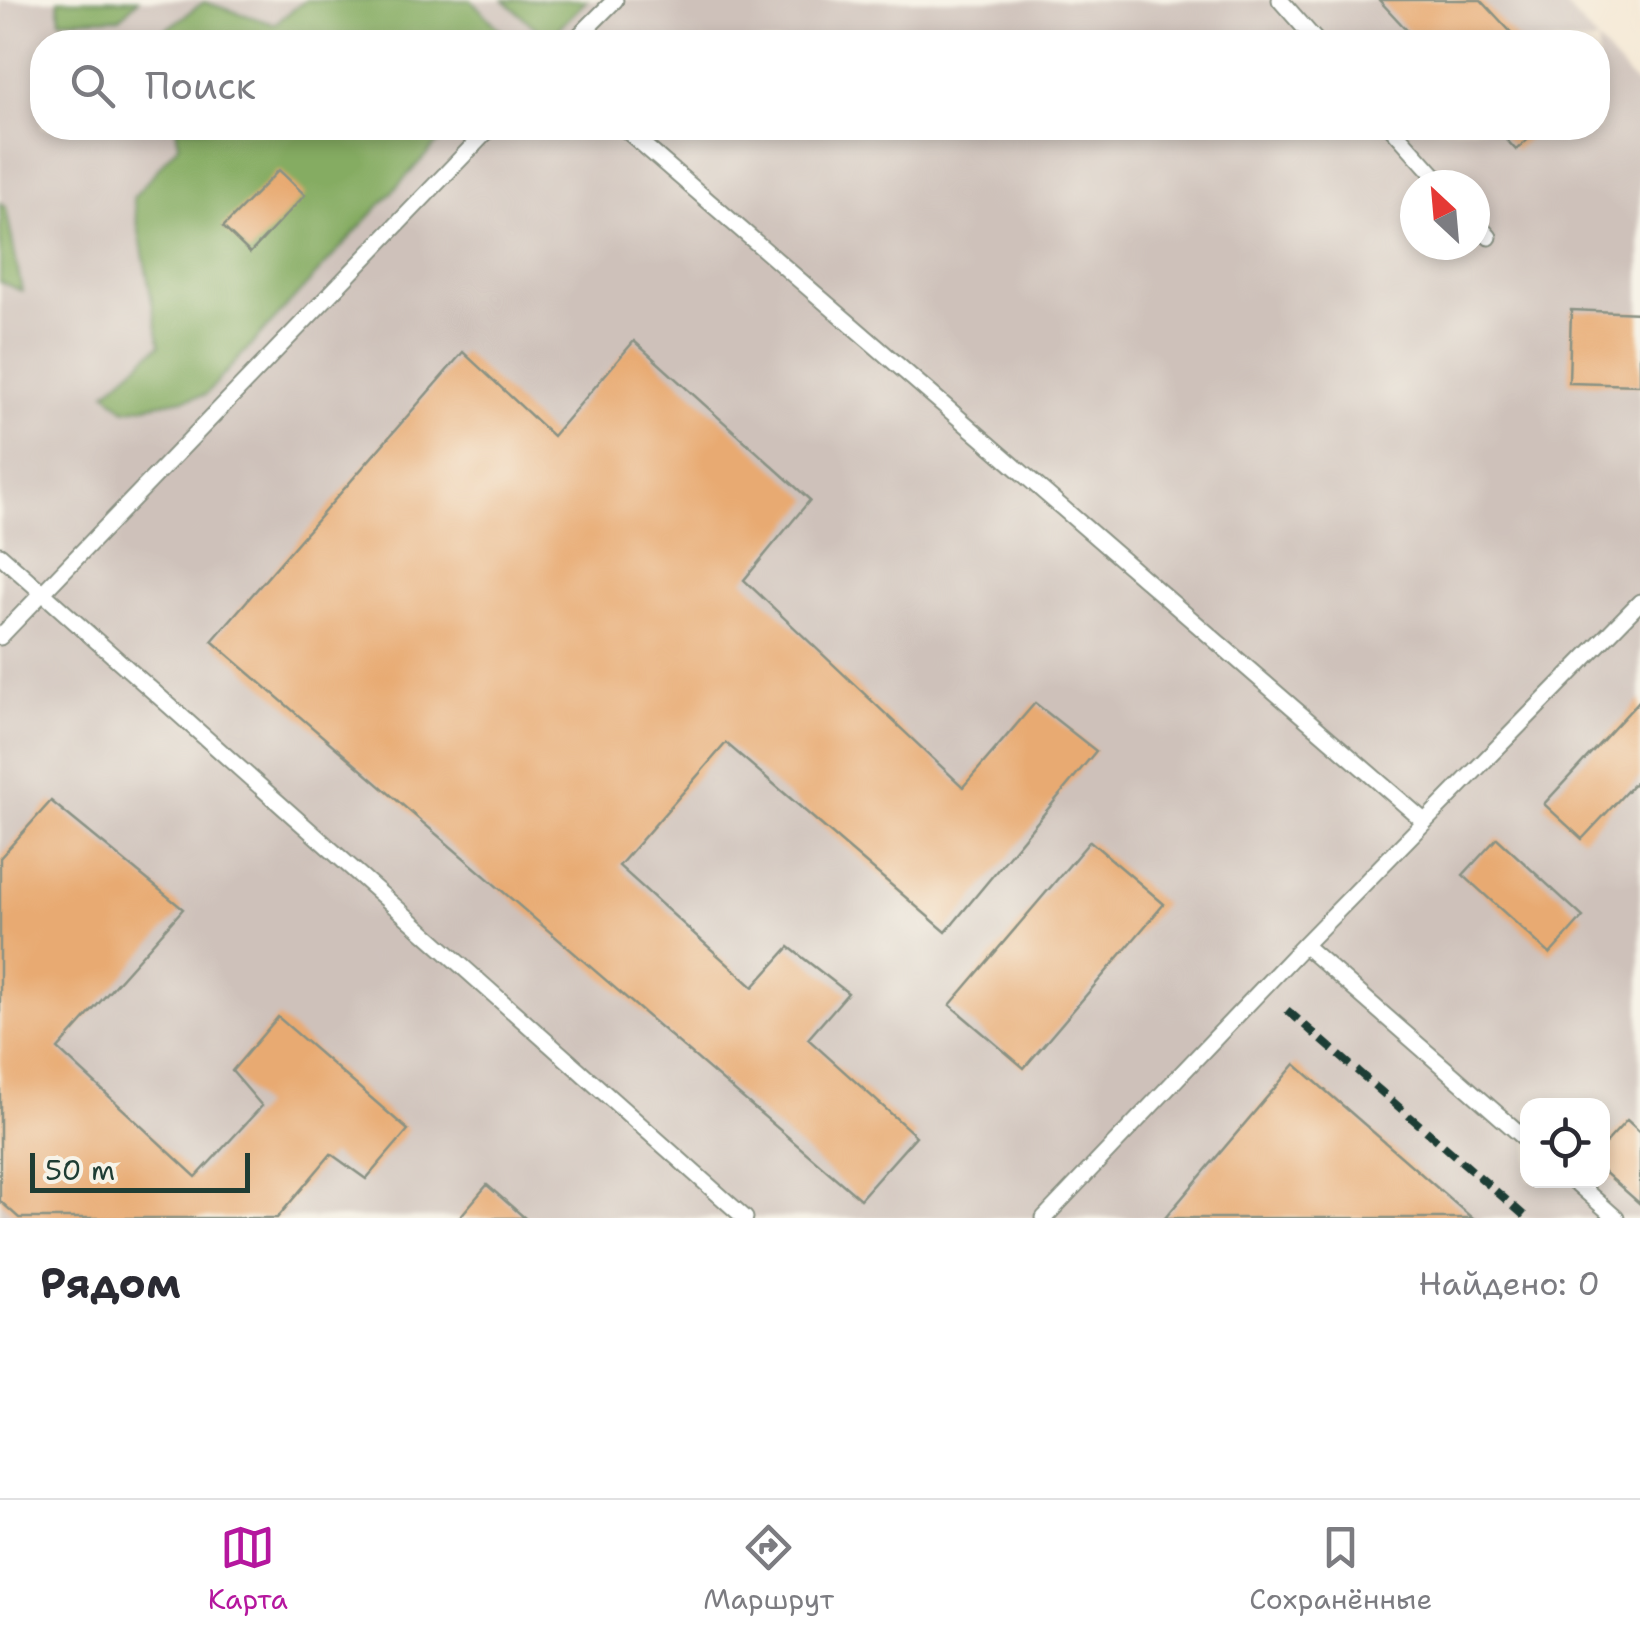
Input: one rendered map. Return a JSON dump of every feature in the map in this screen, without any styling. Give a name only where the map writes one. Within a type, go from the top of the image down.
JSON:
[{"type":"lane","points":[[585,30],[615,0]]},
{"type":"lane","points":[[1280,0],[1307,30]]},
{"type":"lane","points":[[0,638],[478,140]]},
{"type":"lane","points":[[638,140],[1424,821]]},
{"type":"lane","points":[[1403,140],[1430,170]]},
{"type":"lane","points":[[0,555],[745,1218]]},
{"type":"lane","points":[[1044,1218],[1304,944],[1640,602]]},
{"type":"lane","points":[[1304,944],[1520,1134]]},
{"type":"lane","points":[[1582,1188],[1616,1218]]},
{"type":"shaded area","points":[[0,0],[1560,0],[1587,30],[30,30],[30,140],[1610,140],[1610,55],[1640,89],[1640,1218],[0,1218]]},
{"type":"green space","points":[[58,0],[138,0],[120,18],[60,20]]},
{"type":"green space","points":[[306,0],[471,0],[500,30],[165,30],[204,2],[274,24]]},
{"type":"green space","points":[[504,0],[587,0],[557,30],[538,30]]},
{"type":"green space","points":[[178,140],[440,140],[205,395],[125,410],[106,392],[160,345],[133,198],[179,144]]},
{"type":"green space","points":[[0,203],[6,208],[22,291],[0,282]]},
{"type":"building","points":[[1379,0],[1481,0],[1509,30],[1407,30]]},
{"type":"building","points":[[1507,140],[1527,140],[1516,150]]},
{"type":"building","points":[[279,170],[305,195],[250,253],[223,227]]},
{"type":"building","points":[[1571,310],[1640,313],[1640,385],[1569,383]]},
{"type":"building","points":[[634,341],[810,500],[744,580],[963,787],[1035,703],[1096,751],[946,932],[726,743],[619,866],[753,987],[789,947],[848,993],[808,1039],[916,1136],[860,1199],[212,641],[463,352],[553,436]]},
{"type":"building","points":[[1640,700],[1640,777],[1582,839],[1544,804]]},
{"type":"building","points":[[51,801],[183,909],[58,1049],[196,1177],[262,1106],[232,1071],[278,1017],[408,1130],[366,1179],[331,1154],[277,1218],[19,1218],[0,1201],[0,858]]},
{"type":"building","points":[[1497,838],[1583,917],[1550,954],[1463,875]]},
{"type":"building","points":[[1090,841],[1164,904],[1024,1068],[950,1005]]},
{"type":"building","points":[[1295,1064],[1472,1218],[1165,1218]]},
{"type":"building","points":[[1627,1120],[1640,1132],[1640,1204],[1610,1177],[1610,1138]]},
{"type":"building","points":[[487,1185],[525,1218],[459,1218]]},
{"type":"railway","points":[[1287,1010],[1527,1218]]}]
